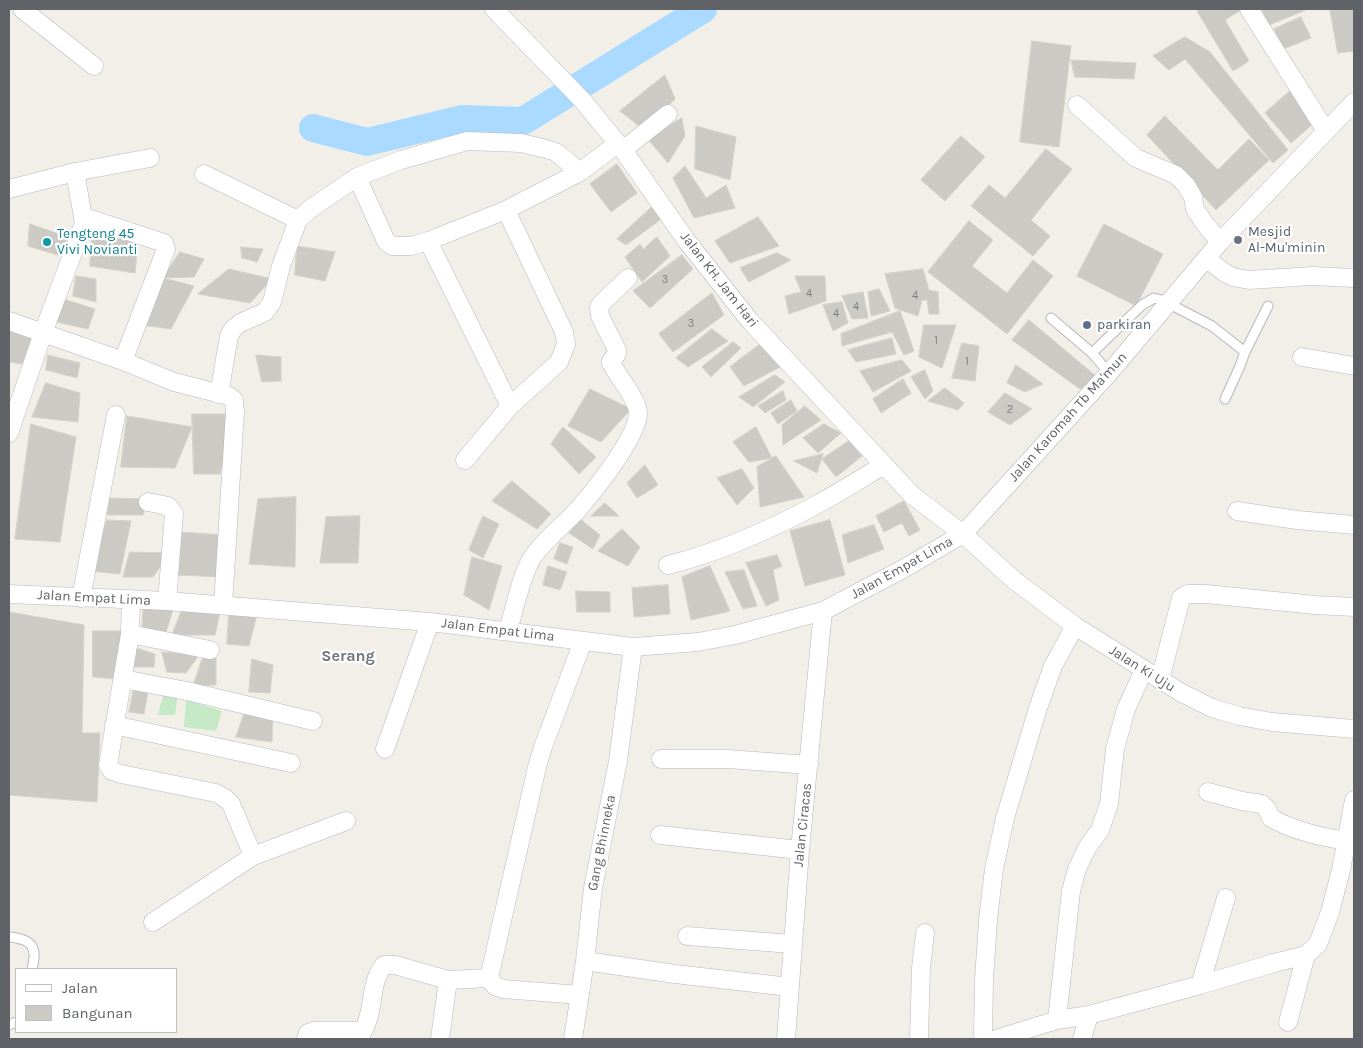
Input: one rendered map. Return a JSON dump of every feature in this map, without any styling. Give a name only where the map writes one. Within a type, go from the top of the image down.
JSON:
[{"type":"street","points":[[22,9],[94,66]]},
{"type":"street","name":"Jalan KH. Jam Hari","points":[[494,9],[583,101],[620,147],[686,240],[750,321],[912,495],[963,534]]},
{"type":"street","points":[[513,29],[517,9]]},
{"type":"street","points":[[1249,9],[1326,131]]},
{"type":"street","name":"Jalan Karomah Tb Ma'mun","points":[[963,534],[1110,373],[1170,304],[1220,242],[1354,102]]},
{"type":"street","points":[[1077,105],[1136,158],[1176,175],[1186,185],[1193,198],[1195,209],[1220,242]]},
{"type":"street","points":[[357,177],[386,241],[392,246],[411,246],[506,210],[580,172],[668,114]]},
{"type":"street","points":[[219,394],[228,336],[233,328],[240,323],[265,312],[272,302],[281,266],[298,220],[310,209],[357,177],[401,160],[467,141],[521,143],[546,149],[556,152],[580,172]]},
{"type":"street","points":[[9,189],[75,172],[150,158]]},
{"type":"street","points":[[75,172],[84,223]]},
{"type":"street","points":[[204,174],[298,220]]},
{"type":"street","points":[[465,460],[510,406],[559,362],[566,344],[564,332],[506,210]]},
{"type":"street","points":[[9,433],[43,333],[87,219],[164,243],[166,246],[123,361]]},
{"type":"street","points":[[428,241],[510,406]]},
{"type":"street","points":[[1207,259],[1233,277],[1249,280],[1312,276],[1354,278]]},
{"type":"street","points":[[508,630],[532,559],[553,533],[580,506],[627,443],[637,421],[638,406],[611,363],[617,354],[617,350],[599,310],[601,304],[628,278]]},
{"type":"street","points":[[9,321],[123,361],[174,382],[228,396],[234,400],[235,411],[223,605]]},
{"type":"street","points":[[1302,357],[1354,366]]},
{"type":"street","points":[[81,598],[116,415]]},
{"type":"street","points":[[668,565],[704,556],[736,543],[818,504],[884,465]]},
{"type":"street","points":[[148,502],[168,506],[174,514],[168,602]]},
{"type":"street","points":[[1237,511],[1297,520],[1354,525]]},
{"type":"street","name":"Jalan Empat Lima","points":[[9,594],[223,605],[430,622],[508,630],[634,647],[698,642],[735,635],[823,611],[903,570],[963,534]]},
{"type":"street","name":"Jalan Ki Uju","points":[[963,534],[1014,580],[1075,626],[1180,692],[1212,708],[1239,716],[1272,722],[1354,729]]},
{"type":"street","points":[[1160,680],[1181,598],[1187,594],[1354,607]]},
{"type":"street","points":[[131,600],[130,634],[108,765],[112,771],[121,774],[216,793],[225,798],[231,804],[253,856]]},
{"type":"street","name":"Jalan Ciracas","points":[[786,1039],[800,850],[823,611]]},
{"type":"street","points":[[385,750],[430,622]]},
{"type":"street","points":[[983,1039],[984,979],[988,920],[994,869],[1005,818],[1053,666],[1075,626]]},
{"type":"street","points":[[130,634],[210,650]]},
{"type":"street","points":[[580,995],[503,989],[495,986],[489,978],[537,767],[583,641]]},
{"type":"street","name":"Gang Bhinneka","points":[[573,1039],[585,961],[593,888],[618,761],[634,647]]},
{"type":"street","points":[[1056,1020],[1072,885],[1087,848],[1100,830],[1109,804],[1115,749],[1126,709],[1144,670]]},
{"type":"street","points":[[123,679],[187,691],[312,721]]},
{"type":"street","points":[[114,725],[291,762]]},
{"type":"street","points":[[661,759],[728,758],[809,765]]},
{"type":"street","points":[[1208,792],[1262,804],[1267,809],[1271,818],[1282,824],[1311,834],[1347,841]]},
{"type":"street","points":[[996,1039],[1056,1020],[1088,1015],[1306,955],[1318,944],[1326,927],[1341,870],[1354,800]]},
{"type":"street","points":[[153,922],[253,856],[346,821]]},
{"type":"street","points":[[660,835],[800,850]]},
{"type":"street","points":[[1200,985],[1226,898]]},
{"type":"street","points":[[919,1039],[921,968],[925,933]]},
{"type":"street","points":[[687,936],[792,944]]},
{"type":"street","points":[[1288,1022],[1306,955]]},
{"type":"street","points":[[585,961],[675,974],[790,987]]},
{"type":"street","points":[[306,1039],[308,1033],[314,1031],[363,1032],[368,1022],[377,973],[384,965],[395,965],[448,980],[489,978]]},
{"type":"street","points":[[440,1039],[448,980]]},
{"type":"street","points":[[1082,1039],[1088,1015]]},
{"type":"lane","points":[[1092,353],[1147,301],[1154,298],[1170,304],[1212,326],[1245,352]]},
{"type":"lane","points":[[1225,399],[1245,352],[1268,306]]},
{"type":"lane","points":[[1051,318],[1092,353],[1110,373]]},
{"type":"lane","points":[[9,937],[22,938],[32,946],[36,955],[32,968]]},
{"type":"green space","points":[[164,692],[178,695],[175,715],[158,715]]},
{"type":"green space","points":[[186,700],[222,711],[216,731],[184,727]]},
{"type":"building","points":[[1200,9],[1241,10],[1225,20],[1249,61],[1233,71],[1197,11]]},
{"type":"building","points":[[1262,9],[1306,9],[1306,10],[1269,25]]},
{"type":"building","points":[[1330,9],[1354,9],[1354,51],[1338,53]]},
{"type":"building","points":[[1301,17],[1311,38],[1283,49],[1274,29]]},
{"type":"building","points":[[1185,37],[1210,52],[1288,150],[1273,163],[1185,59],[1169,70],[1153,56]]},
{"type":"building","points":[[1032,41],[1071,46],[1059,147],[1020,142]]},
{"type":"building","points":[[1071,60],[1136,63],[1134,79],[1075,77]]},
{"type":"building","points":[[665,75],[675,99],[644,130],[620,111]]},
{"type":"building","points":[[1290,91],[1313,124],[1291,143],[1265,113]]},
{"type":"building","points":[[1165,116],[1218,170],[1249,139],[1269,160],[1216,210],[1147,135]]},
{"type":"building","points":[[682,118],[685,136],[668,163],[648,139]]},
{"type":"building","points":[[696,126],[736,137],[730,180],[695,169]]},
{"type":"building","points":[[961,136],[985,157],[945,201],[921,180]]},
{"type":"building","points":[[1046,149],[1072,169],[1031,220],[1050,236],[1033,256],[971,206],[989,185],[1005,198]]},
{"type":"building","points":[[617,164],[637,193],[611,212],[590,184]]},
{"type":"building","points":[[685,166],[706,198],[726,185],[735,208],[694,218],[673,178]]},
{"type":"building","points":[[656,203],[664,217],[626,245],[617,239]]},
{"type":"building","points":[[758,217],[779,246],[730,263],[715,241]]},
{"type":"building","points":[[969,221],[993,240],[972,266],[1007,293],[1033,260],[1053,276],[1007,334],[928,272]]},
{"type":"building","name":"Tengteng 45 Vivi Novianti","points":[[30,224],[68,237],[61,256],[28,246]]},
{"type":"building","points":[[1104,224],[1163,254],[1136,306],[1077,276]]},
{"type":"building","points":[[92,230],[138,238],[135,273],[90,266]]},
{"type":"building","points":[[657,237],[670,256],[642,282],[625,257],[640,244],[643,249]]},
{"type":"building","points":[[297,246],[335,252],[325,281],[295,275]]},
{"type":"building","points":[[241,247],[263,249],[257,262],[242,258]]},
{"type":"building","points":[[180,252],[204,259],[194,277],[163,278]]},
{"type":"building","points":[[777,253],[791,260],[749,282],[740,268]]},
{"type":"building","points":[[682,255],[693,269],[650,308],[633,291]]},
{"type":"building","points":[[229,269],[272,279],[250,303],[198,294]]},
{"type":"building","points":[[923,269],[929,290],[938,292],[939,314],[929,314],[927,300],[922,300],[918,316],[895,308],[885,274]]},
{"type":"building","points":[[76,276],[96,279],[96,302],[73,296]]},
{"type":"building","points":[[795,276],[825,276],[826,301],[789,314],[785,296],[801,292]]},
{"type":"building","points":[[163,278],[194,286],[171,329],[142,325]]},
{"type":"building","points":[[879,289],[890,311],[871,316],[868,292]]},
{"type":"building","points":[[863,292],[868,318],[852,319],[842,296]]},
{"type":"building","points":[[712,293],[724,315],[673,352],[659,334]]},
{"type":"building","points":[[63,299],[95,309],[88,329],[56,322]]},
{"type":"building","points":[[842,302],[848,323],[833,331],[823,305]]},
{"type":"building","points":[[900,311],[914,351],[904,355],[892,332],[842,346],[841,334]]},
{"type":"building","points":[[1029,320],[1097,377],[1080,389],[1012,340]]},
{"type":"building","points":[[9,325],[33,337],[22,364],[9,362]]},
{"type":"building","points":[[924,325],[956,325],[942,368],[919,357]]},
{"type":"building","points":[[712,329],[728,341],[688,367],[676,358]]},
{"type":"building","points":[[892,338],[896,354],[856,362],[848,350]]},
{"type":"building","points":[[733,342],[741,348],[711,377],[702,367]]},
{"type":"building","points":[[763,342],[782,366],[744,386],[730,367]]},
{"type":"building","points":[[962,343],[979,346],[975,381],[952,378]]},
{"type":"building","points":[[48,355],[80,363],[77,378],[46,370]]},
{"type":"building","points":[[256,355],[281,357],[281,381],[262,382]]},
{"type":"building","points":[[902,360],[911,371],[873,392],[860,371]]},
{"type":"building","points":[[1016,365],[1043,384],[1025,392],[1007,383]]},
{"type":"building","points":[[925,370],[933,391],[925,399],[911,377]]},
{"type":"building","points":[[775,375],[785,382],[753,407],[739,397]]},
{"type":"building","points":[[903,379],[911,393],[881,413],[873,399]]},
{"type":"building","points":[[46,383],[80,393],[78,422],[32,417]]},
{"type":"building","points":[[945,388],[964,403],[958,410],[928,401]]},
{"type":"building","points":[[590,389],[631,409],[601,442],[568,426]]},
{"type":"building","points":[[783,391],[786,400],[765,413],[758,406]]},
{"type":"building","points":[[1005,393],[1032,409],[1010,425],[988,412]]},
{"type":"building","points":[[791,400],[797,411],[778,424],[771,413]]},
{"type":"building","points":[[805,406],[821,420],[783,445],[782,425]]},
{"type":"building","points":[[192,414],[235,414],[220,474],[194,474]]},
{"type":"building","points":[[127,416],[192,427],[175,468],[121,467]]},
{"type":"building","points":[[31,424],[76,437],[60,542],[15,539]]},
{"type":"building","points":[[824,424],[841,433],[818,453],[803,438]]},
{"type":"building","points":[[563,427],[596,457],[579,474],[551,444]]},
{"type":"building","points":[[756,427],[772,458],[749,462],[733,442]]},
{"type":"building","points":[[849,441],[862,456],[836,477],[822,459]]},
{"type":"building","points":[[823,454],[817,473],[794,461]]},
{"type":"building","points":[[776,456],[804,497],[760,507],[757,467]]},
{"type":"building","points":[[645,465],[658,485],[637,498],[627,483]]},
{"type":"building","points":[[742,469],[754,488],[737,505],[717,478]]},
{"type":"building","points":[[512,481],[551,514],[537,529],[492,501]]},
{"type":"building","points":[[296,497],[295,567],[249,564],[258,499]]},
{"type":"building","points":[[107,498],[147,499],[143,515],[108,515]]},
{"type":"building","points":[[904,501],[920,530],[909,536],[902,523],[884,532],[876,516]]},
{"type":"building","points":[[605,503],[619,516],[591,516]]},
{"type":"building","points":[[360,516],[358,563],[320,563],[326,517]]},
{"type":"building","points":[[483,516],[499,524],[483,558],[469,550]]},
{"type":"building","points":[[579,518],[600,535],[593,549],[569,533]]},
{"type":"building","points":[[107,520],[131,521],[120,574],[89,571]]},
{"type":"building","points":[[830,520],[845,575],[805,586],[790,531]]},
{"type":"building","points":[[874,525],[884,549],[848,563],[842,535]]},
{"type":"building","points":[[622,529],[640,547],[628,566],[598,551]]},
{"type":"building","points":[[181,532],[223,535],[222,577],[177,575]]},
{"type":"building","points":[[560,543],[573,547],[567,564],[554,559]]},
{"type":"building","points":[[130,552],[170,553],[153,577],[123,577]]},
{"type":"building","points":[[777,555],[782,566],[773,570],[779,600],[766,606],[746,563]]},
{"type":"building","points":[[472,557],[502,566],[489,610],[464,595]]},
{"type":"building","points":[[548,566],[567,572],[560,590],[543,585]]},
{"type":"building","points":[[710,566],[730,611],[691,620],[682,577]]},
{"type":"building","points":[[744,570],[757,606],[743,609],[725,572]]},
{"type":"building","points":[[668,585],[670,614],[634,617],[632,588]]},
{"type":"building","points":[[576,591],[610,592],[610,612],[577,612]]},
{"type":"building","points":[[144,601],[174,607],[166,632],[142,630]]},
{"type":"building","points":[[182,610],[220,612],[215,635],[172,635]]},
{"type":"building","points":[[9,612],[84,625],[82,733],[100,733],[97,802],[9,795]]},
{"type":"building","points":[[229,614],[257,614],[249,646],[227,644]]},
{"type":"building","points":[[93,631],[123,631],[117,679],[93,677]]},
{"type":"building","points":[[136,648],[155,654],[154,667],[131,667]]},
{"type":"building","points":[[162,652],[199,655],[186,673],[167,672]]},
{"type":"building","points":[[203,657],[216,658],[216,685],[193,686]]},
{"type":"building","points":[[252,659],[273,665],[270,693],[249,692]]},
{"type":"building","points":[[135,683],[149,686],[144,714],[129,712]]},
{"type":"building","points":[[246,709],[273,712],[272,742],[236,737]]},
{"type":"waterway","points":[[313,128],[367,142],[462,119],[523,121],[703,9]]},
{"type":"place","name":"Mesjid Al-Mu'minin","points":[[1238,240]]},
{"type":"place","name":"Tengteng 45 Vivi Novianti","points":[[47,242]]},
{"type":"place","name":"parkiran","points":[[1087,325]]},
{"type":"district","name":"Serang","points":[[348,656]]}]
